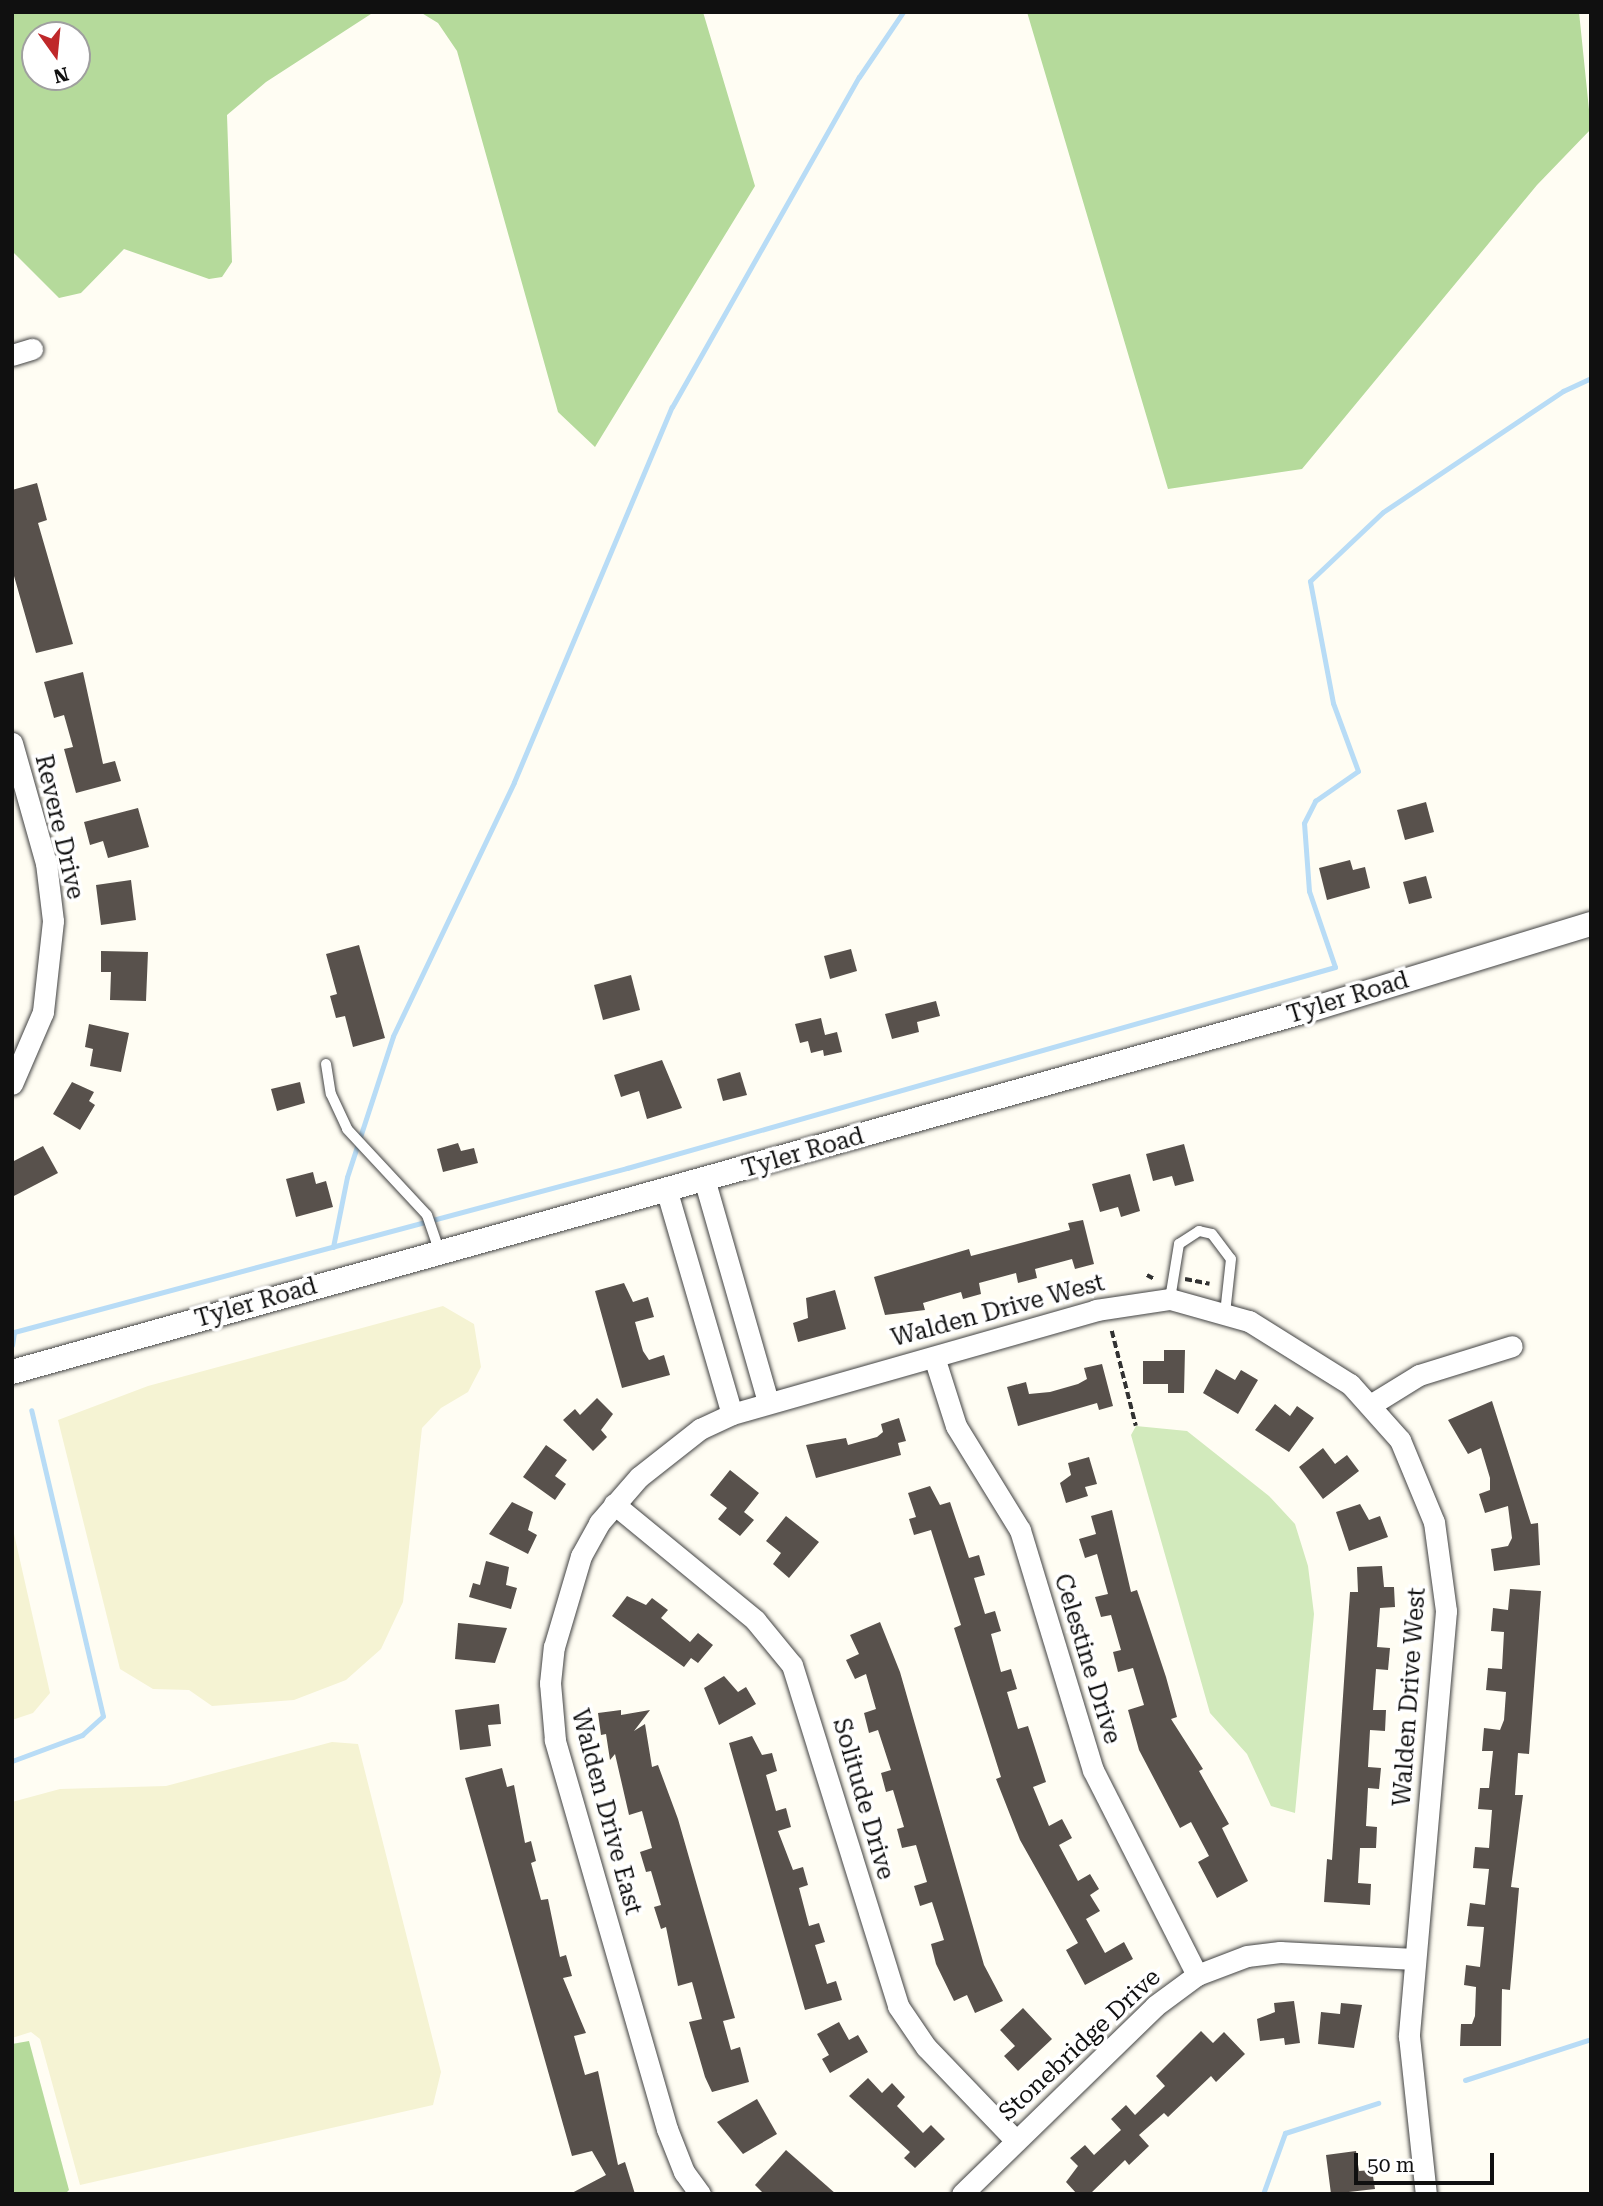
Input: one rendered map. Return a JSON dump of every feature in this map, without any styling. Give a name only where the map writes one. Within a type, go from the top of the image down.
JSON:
[{"type":"street","name":"Revere Drive","points":[[12,743],[46,863],[53,921],[43,1012],[12,1084]]},
{"type":"street","name":"Tyler Road","points":[[12,1372],[440,1252],[705,1182],[1306,1012],[1591,924]]},
{"type":"street","points":[[705,1182],[768,1402]]},
{"type":"street","points":[[667,1192],[732,1414]]},
{"type":"street","name":"Walden Drive West","points":[[768,1402],[1096,1310],[1170,1298],[1225,1313],[1331,1369],[1372,1404],[1400,1440],[1427,1497],[1446,1580],[1409,2049],[1426,2194]]},
{"type":"street","points":[[1372,1404],[1419,1375],[1512,1346]]},
{"type":"street","name":"Celestine Drive","points":[[934,1357],[956,1426],[1020,1530],[1093,1770],[1197,1975]]},
{"type":"street","name":"Walden Drive East","points":[[700,2194],[684,2172],[667,2129],[552,1720],[551,1664],[566,1596],[581,1556],[614,1504],[662,1457],[732,1414],[768,1402]]},
{"type":"street","name":"Solitude Drive","points":[[614,1504],[755,1620],[792,1665],[898,2006],[926,2047],[1016,2141]]},
{"type":"street","name":"Stonebridge Drive","points":[[962,2194],[1155,2006],[1197,1975],[1247,1956],[1280,1952],[1415,1959]]},
{"type":"lane","points":[[326,1064],[331,1094],[347,1129],[427,1215],[440,1252]]},
{"type":"lane","points":[[1170,1298],[1179,1244],[1199,1231],[1212,1234],[1231,1259],[1225,1313]]},
{"type":"path","points":[[1147,1275],[1156,1280]]},
{"type":"path","points":[[1182,1279],[1210,1284]]},
{"type":"path","points":[[1112,1331],[1136,1426]]},
{"type":"shaded area","points":[[443,1306],[474,1324],[481,1367],[468,1392],[441,1408],[422,1428],[403,1602],[381,1649],[346,1680],[294,1700],[212,1706],[189,1690],[153,1689],[120,1669],[58,1420],[148,1386]]},
{"type":"shaded area","points":[[12,1525],[50,1693],[33,1713],[12,1720]]},
{"type":"shaded area","points":[[332,1742],[358,1744],[441,2072],[433,2105],[80,2185],[40,2039],[31,2032],[12,2038],[12,1802],[60,1789],[166,1786]]},
{"type":"green space","points":[[12,12],[374,12],[266,82],[227,115],[232,262],[222,277],[209,279],[124,249],[81,293],[59,298],[12,251]]},
{"type":"green space","points":[[420,12],[703,12],[755,186],[595,447],[558,412],[457,51],[438,23]]},
{"type":"green space","points":[[1027,12],[1579,12],[1591,129],[1537,185],[1302,469],[1168,489]]},
{"type":"green space","points":[[1136,1426],[1187,1431],[1269,1496],[1295,1524],[1308,1566],[1314,1614],[1295,1813],[1271,1806],[1247,1754],[1210,1713],[1131,1435]]},
{"type":"green space","points":[[29,2041],[69,2190],[65,2194],[12,2194],[12,2044]]},
{"type":"building","points":[[37,483],[47,520],[38,523],[73,644],[36,653],[12,569],[12,490]]},
{"type":"building","points":[[83,672],[103,764],[115,761],[121,781],[76,793],[64,749],[73,747],[64,715],[54,718],[44,682]]},
{"type":"building","points":[[1426,802],[1434,832],[1405,840],[1397,810]]},
{"type":"building","points":[[138,808],[149,847],[108,858],[103,841],[90,845],[84,822]]},
{"type":"building","points":[[1350,860],[1353,870],[1365,867],[1370,888],[1327,900],[1319,868]]},
{"type":"building","points":[[1426,876],[1432,898],[1409,904],[1403,882]]},
{"type":"building","points":[[131,880],[136,920],[101,925],[96,885]]},
{"type":"building","points":[[359,945],[385,1038],[353,1047],[345,1016],[336,1018],[330,996],[337,994],[326,954]]},
{"type":"building","points":[[851,949],[857,971],[830,979],[824,956]]},
{"type":"building","points":[[101,951],[148,952],[146,1001],[110,1000],[111,972],[101,972]]},
{"type":"building","points":[[631,975],[640,1010],[603,1020],[594,985]]},
{"type":"building","points":[[936,1001],[940,1016],[917,1022],[919,1032],[892,1039],[885,1014]]},
{"type":"building","points":[[821,1018],[825,1035],[837,1032],[842,1052],[824,1056],[823,1050],[811,1053],[808,1041],[800,1043],[795,1024]]},
{"type":"building","points":[[89,1024],[129,1033],[121,1072],[90,1066],[93,1049],[85,1047]]},
{"type":"building","points":[[662,1060],[682,1108],[647,1119],[639,1091],[621,1097],[614,1075]]},
{"type":"building","points":[[740,1072],[747,1095],[723,1101],[717,1079]]},
{"type":"building","points":[[72,1082],[94,1092],[89,1101],[95,1105],[80,1130],[53,1114]]},
{"type":"building","points":[[300,1082],[305,1103],[277,1111],[271,1089]]},
{"type":"building","points":[[458,1143],[461,1151],[474,1148],[478,1163],[443,1172],[437,1149]]},
{"type":"building","points":[[1184,1144],[1194,1181],[1175,1186],[1172,1176],[1153,1181],[1146,1154]]},
{"type":"building","points":[[43,1146],[58,1173],[12,1197],[12,1162]]},
{"type":"building","points":[[313,1172],[316,1184],[326,1181],[333,1207],[296,1217],[286,1179]]},
{"type":"building","points":[[1130,1174],[1140,1211],[1121,1217],[1118,1207],[1100,1212],[1092,1184]]},
{"type":"building","points":[[1083,1220],[1094,1264],[1075,1269],[1072,1259],[1035,1269],[1037,1278],[1018,1283],[1016,1273],[979,1283],[981,1294],[963,1299],[961,1292],[923,1303],[925,1310],[885,1315],[874,1277],[969,1249],[971,1256],[1070,1230],[1068,1223]]},
{"type":"building","points":[[624,1283],[633,1302],[648,1297],[654,1317],[635,1322],[643,1351],[649,1360],[664,1355],[670,1375],[622,1388],[595,1291]]},
{"type":"building","points":[[835,1290],[846,1329],[798,1342],[793,1323],[808,1318],[806,1298]]},
{"type":"building","points":[[1164,1350],[1185,1350],[1184,1393],[1168,1393],[1168,1384],[1143,1384],[1143,1361],[1164,1361]]},
{"type":"building","points":[[1102,1364],[1113,1406],[1099,1410],[1097,1403],[1018,1426],[1007,1387],[1026,1382],[1029,1394],[1050,1392],[1078,1384],[1087,1379],[1084,1368]]},
{"type":"building","points":[[1216,1369],[1235,1380],[1241,1370],[1258,1380],[1238,1414],[1203,1393]]},
{"type":"building","points":[[597,1398],[613,1414],[601,1430],[607,1437],[593,1451],[563,1420],[575,1409],[580,1415]]},
{"type":"building","points":[[1492,1401],[1531,1524],[1538,1523],[1540,1565],[1494,1571],[1491,1549],[1508,1546],[1512,1538],[1508,1506],[1485,1513],[1479,1494],[1490,1490],[1490,1478],[1481,1448],[1468,1454],[1448,1420]]},
{"type":"building","points":[[1275,1404],[1290,1416],[1297,1406],[1314,1418],[1289,1452],[1255,1430]]},
{"type":"building","points":[[899,1418],[906,1441],[898,1443],[901,1455],[816,1478],[806,1445],[846,1438],[848,1445],[877,1437],[883,1432],[881,1424]]},
{"type":"building","points":[[546,1445],[567,1460],[555,1476],[566,1484],[555,1500],[523,1477]]},
{"type":"building","points":[[1323,1448],[1335,1464],[1347,1455],[1359,1471],[1323,1499],[1299,1467]]},
{"type":"building","points":[[1089,1457],[1097,1484],[1085,1487],[1088,1496],[1066,1503],[1060,1483],[1071,1475],[1068,1463]]},
{"type":"building","points":[[730,1470],[759,1493],[744,1512],[754,1520],[740,1536],[718,1519],[727,1508],[710,1495]]},
{"type":"building","points":[[930,1486],[940,1505],[950,1502],[969,1558],[979,1555],[985,1575],[974,1578],[985,1614],[995,1611],[1001,1631],[991,1634],[1001,1672],[1011,1669],[1017,1689],[1007,1692],[1018,1729],[1028,1726],[1046,1782],[1033,1787],[1049,1826],[1062,1819],[1072,1838],[1059,1845],[1078,1881],[1090,1874],[1099,1889],[1090,1895],[1100,1911],[1086,1919],[1105,1953],[1124,1942],[1133,1959],[1085,1985],[1066,1950],[1078,1943],[1020,1840],[996,1779],[1001,1777],[954,1628],[961,1625],[931,1530],[914,1535],[909,1519],[916,1517],[908,1493]]},
{"type":"building","points":[[512,1502],[533,1512],[528,1530],[537,1535],[528,1554],[489,1534]]},
{"type":"building","points":[[1360,1504],[1369,1520],[1380,1516],[1388,1537],[1349,1551],[1336,1512]]},
{"type":"building","points":[[1112,1510],[1131,1592],[1137,1590],[1166,1677],[1177,1717],[1171,1719],[1203,1769],[1199,1771],[1229,1824],[1222,1828],[1248,1881],[1217,1898],[1198,1862],[1209,1856],[1191,1822],[1180,1828],[1139,1750],[1128,1710],[1144,1705],[1133,1668],[1118,1672],[1113,1652],[1121,1650],[1111,1615],[1101,1617],[1095,1597],[1108,1594],[1097,1554],[1085,1558],[1079,1539],[1096,1534],[1091,1516]]},
{"type":"building","points":[[786,1516],[819,1542],[789,1578],[773,1564],[781,1553],[766,1541]]},
{"type":"building","points":[[486,1561],[509,1567],[506,1585],[517,1588],[511,1609],[469,1597],[473,1583],[480,1585]]},
{"type":"building","points":[[1382,1566],[1384,1587],[1394,1587],[1395,1607],[1380,1608],[1377,1647],[1390,1648],[1388,1670],[1376,1669],[1373,1710],[1386,1710],[1385,1731],[1370,1730],[1368,1767],[1381,1768],[1379,1789],[1368,1788],[1366,1826],[1377,1827],[1376,1848],[1360,1848],[1358,1883],[1371,1884],[1370,1905],[1324,1902],[1327,1859],[1332,1860],[1350,1592],[1358,1592],[1357,1567]]},
{"type":"building","points":[[1510,1589],[1541,1591],[1529,1754],[1518,1753],[1515,1795],[1523,1795],[1511,1887],[1519,1888],[1510,1990],[1502,1989],[1501,2046],[1460,2046],[1461,2024],[1472,2024],[1475,2016],[1476,1987],[1464,1985],[1466,1965],[1480,1967],[1484,1927],[1467,1926],[1470,1903],[1485,1905],[1489,1869],[1473,1868],[1475,1847],[1489,1848],[1492,1810],[1478,1809],[1480,1788],[1489,1788],[1493,1751],[1482,1751],[1484,1728],[1500,1730],[1504,1720],[1506,1692],[1486,1690],[1488,1668],[1502,1669],[1504,1632],[1491,1631],[1493,1608],[1508,1610]]},
{"type":"building","points":[[627,1596],[646,1605],[652,1598],[668,1610],[661,1618],[690,1642],[698,1633],[713,1645],[698,1663],[691,1658],[684,1667],[612,1616]]},
{"type":"building","points":[[880,1622],[900,1672],[984,1965],[1003,2001],[975,2013],[967,1995],[954,2001],[936,1964],[931,1944],[944,1940],[932,1902],[920,1906],[914,1886],[927,1882],[916,1845],[902,1848],[897,1829],[904,1827],[893,1790],[886,1792],[881,1773],[891,1770],[878,1730],[869,1733],[864,1713],[876,1709],[866,1674],[855,1679],[846,1660],[859,1654],[850,1635]]},
{"type":"building","points":[[458,1623],[507,1628],[495,1663],[455,1659]]},
{"type":"building","points":[[724,1676],[738,1692],[746,1687],[756,1704],[719,1725],[704,1688]]},
{"type":"building","points":[[499,1704],[501,1724],[488,1725],[491,1746],[460,1750],[455,1710]]},
{"type":"building","points":[[621,1710],[621,1715],[650,1710],[634,1731],[645,1724],[652,1767],[658,1765],[678,1819],[735,2018],[723,2021],[731,2050],[740,2047],[749,2082],[712,2092],[705,2077],[689,2022],[702,2019],[692,1982],[678,1986],[666,1927],[661,1929],[654,1907],[661,1905],[651,1871],[646,1872],[640,1852],[652,1848],[642,1811],[629,1815],[615,1754],[610,1760],[606,1734],[601,1735],[598,1713]]},
{"type":"building","points":[[752,1736],[762,1755],[772,1753],[777,1771],[766,1775],[776,1811],[786,1808],[791,1827],[778,1831],[793,1870],[803,1867],[808,1885],[799,1888],[809,1926],[819,1923],[825,1942],[815,1945],[827,1984],[836,1981],[842,2000],[805,2010],[729,1743]]},
{"type":"building","points":[[502,1768],[507,1787],[514,1785],[525,1843],[531,1841],[536,1861],[531,1863],[541,1900],[548,1899],[560,1957],[566,1955],[572,1976],[563,1978],[586,2033],[574,2036],[585,2075],[598,2071],[618,2165],[625,2162],[635,2194],[570,2194],[606,2175],[592,2151],[572,2156],[465,1778]]},
{"type":"building","points":[[1294,2001],[1300,2043],[1285,2045],[1284,2038],[1260,2041],[1257,2019],[1275,2012],[1274,2003]]},
{"type":"building","points":[[1341,2003],[1362,2005],[1354,2048],[1318,2044],[1321,2012],[1340,2014]]},
{"type":"building","points":[[1023,2008],[1052,2039],[1018,2071],[1004,2056],[1015,2046],[1000,2030]]},
{"type":"building","points":[[839,2022],[849,2040],[858,2035],[868,2052],[830,2073],[822,2059],[829,2055],[817,2034]]},
{"type":"building","points":[[1201,2031],[1213,2043],[1224,2032],[1245,2054],[1216,2082],[1211,2076],[1168,2117],[1164,2113],[1139,2135],[1149,2146],[1129,2165],[1125,2160],[1090,2194],[1077,2194],[1066,2182],[1078,2166],[1070,2158],[1085,2145],[1094,2155],[1121,2130],[1111,2119],[1126,2105],[1135,2115],[1165,2086],[1156,2076]]},
{"type":"building","points":[[868,2078],[882,2093],[892,2083],[905,2097],[897,2106],[923,2133],[931,2125],[945,2139],[915,2168],[904,2158],[910,2152],[849,2096]]},
{"type":"building","points":[[757,2099],[777,2134],[743,2154],[717,2122]]},
{"type":"building","points":[[786,2150],[836,2194],[764,2194],[755,2185]]},
{"type":"building","points":[[1356,2151],[1359,2171],[1372,2170],[1375,2189],[1331,2194],[1326,2155]]},
{"type":"waterway","points":[[333,1247],[347,1177],[393,1036],[514,782],[672,407],[859,77],[903,12]]},
{"type":"waterway","points":[[12,1345],[14,1332],[627,1168],[1335,967],[1309,891],[1304,823],[1315,801],[1358,771],[1333,703],[1310,581],[1383,512],[1563,391],[1591,378]]},
{"type":"waterway","points":[[12,1761],[82,1735],[103,1716],[31,1410]]},
{"type":"waterway","points":[[1465,2080],[1591,2039]]},
{"type":"waterway","points":[[1263,2194],[1285,2133],[1378,2103]]}]
